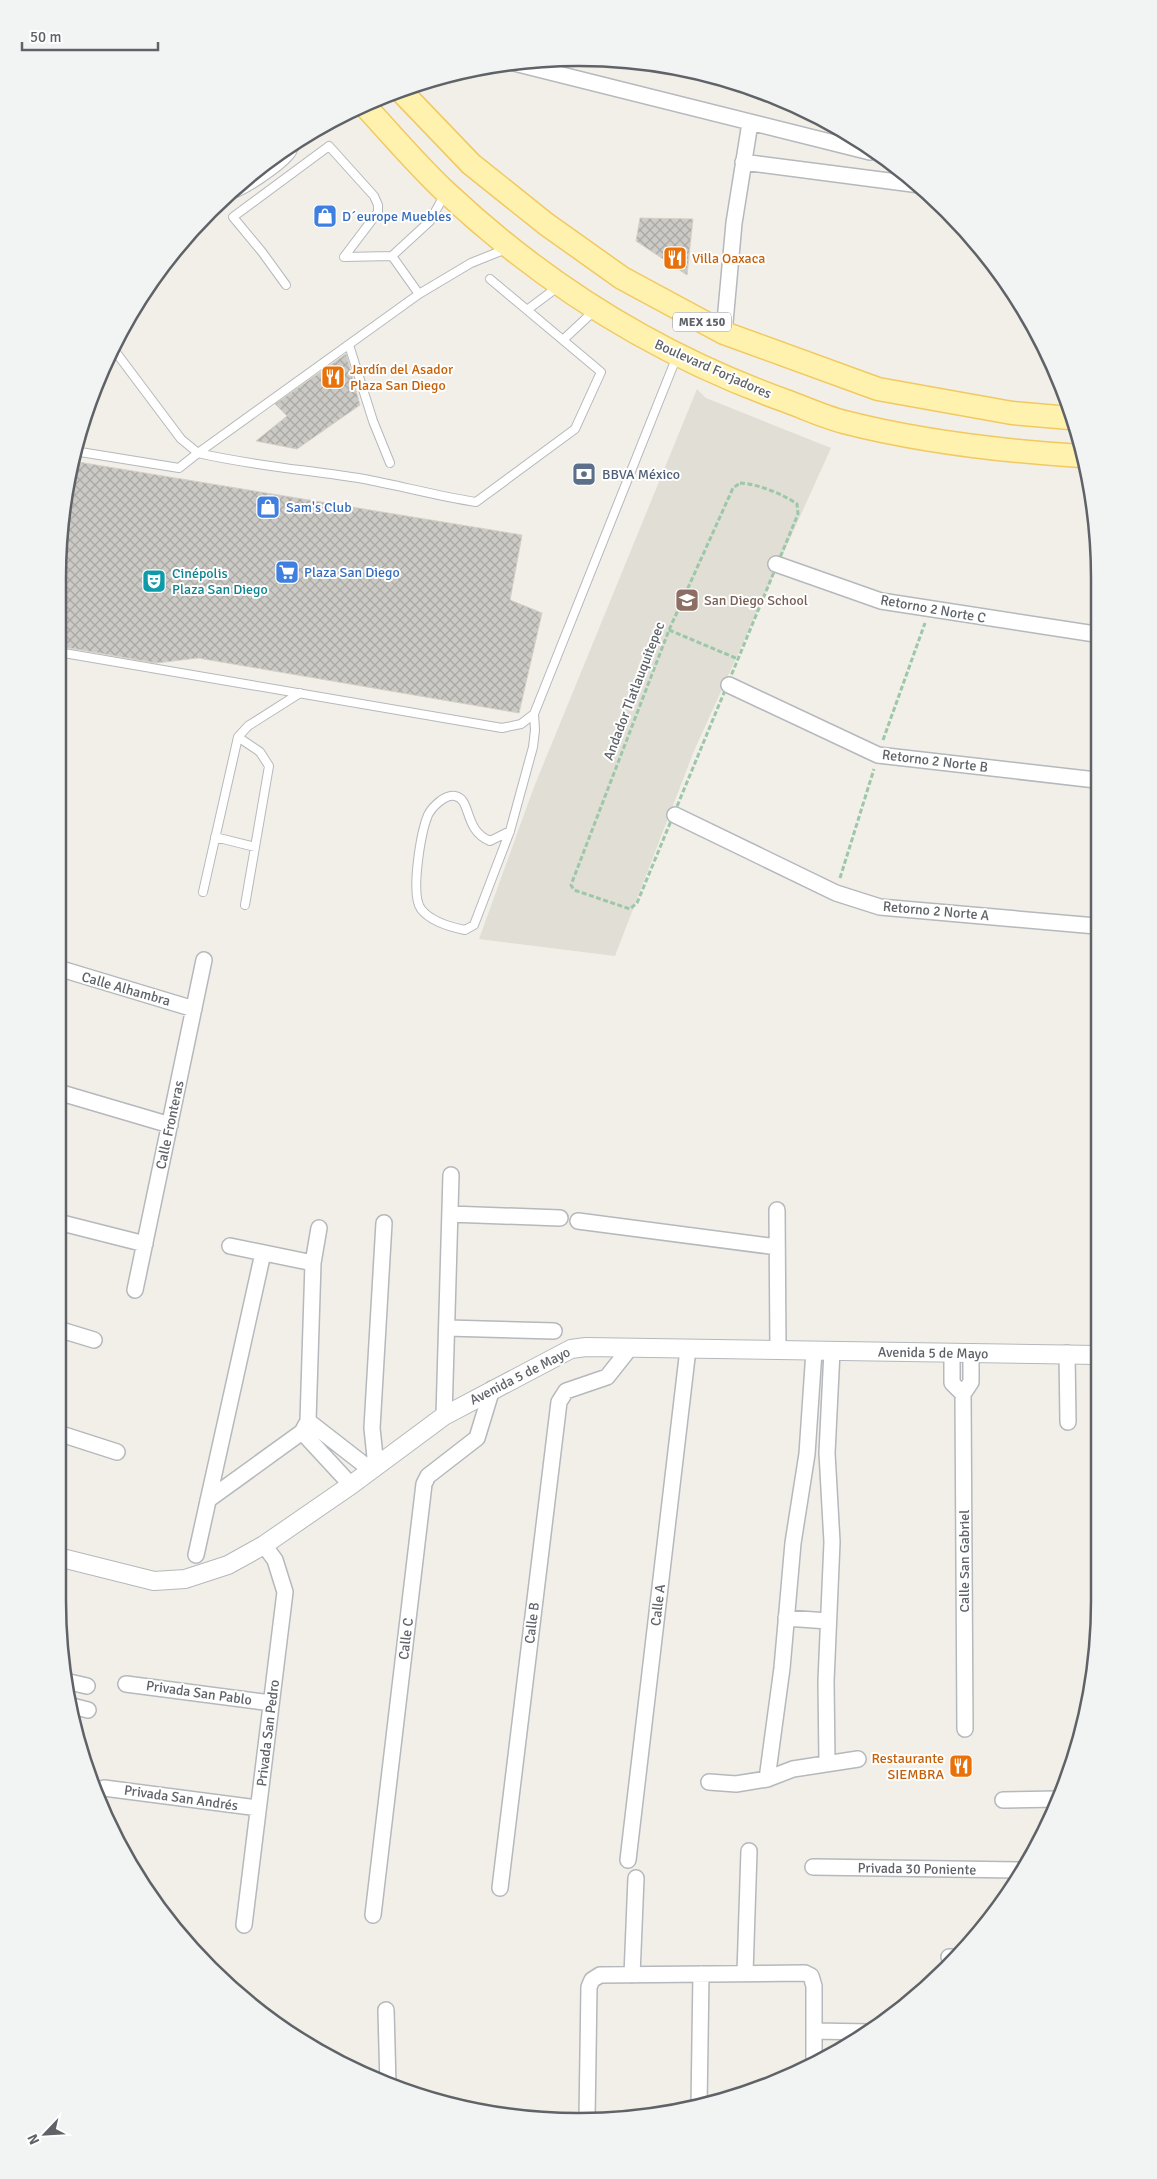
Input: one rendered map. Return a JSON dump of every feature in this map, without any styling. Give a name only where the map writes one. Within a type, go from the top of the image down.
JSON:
[{"type":"main road","name":"MEX 150","points":[[406,96],[472,164],[546,224],[622,278],[724,333],[878,389],[1012,413],[1065,418]]},
{"type":"main road","name":"Boulevard Forjadores","points":[[370,111],[446,193],[510,248],[596,309],[676,356],[752,389],[843,422],[932,440],[1002,451],[1075,456]]},
{"type":"street","points":[[534,68],[750,124],[857,149]]},
{"type":"street","points":[[724,333],[734,223],[750,124]]},
{"type":"street","points":[[868,178],[872,159]]},
{"type":"street","points":[[743,162],[903,183]]},
{"type":"street","name":"Retorno 2 Norte C","points":[[776,564],[881,601],[1091,633]]},
{"type":"street","name":"Retorno 2 Norte B","points":[[729,685],[878,755],[1091,779]]},
{"type":"street","name":"Retorno 2 Norte A","points":[[675,815],[836,893],[880,906],[1091,926]]},
{"type":"street","name":"Calle Fronteras","points":[[135,1290],[204,960]]},
{"type":"street","name":"Calle Alhambra","points":[[66,970],[194,1009]]},
{"type":"street","points":[[66,1094],[170,1125]]},
{"type":"street","points":[[444,1416],[451,1175]]},
{"type":"street","points":[[777,1210],[778,1350]]},
{"type":"street","points":[[450,1214],[560,1218]]},
{"type":"street","points":[[578,1221],[777,1247]]},
{"type":"street","points":[[373,1468],[372,1428],[384,1223]]},
{"type":"street","points":[[66,1224],[145,1244]]},
{"type":"street","points":[[319,1228],[313,1263],[305,1426],[350,1485]]},
{"type":"street","points":[[230,1246],[313,1263]]},
{"type":"street","points":[[196,1555],[263,1253]]},
{"type":"street","points":[[447,1328],[554,1331]]},
{"type":"street","points":[[66,1331],[94,1340]]},
{"type":"street","name":"Avenida 5 de Mayo","points":[[66,1559],[154,1581],[185,1579],[228,1565],[264,1545],[444,1416],[571,1349],[630,1348],[1091,1355]]},
{"type":"street","name":"Calle B","points":[[500,1888],[559,1402],[566,1391],[607,1377],[630,1348]]},
{"type":"street","name":"Calle A","points":[[628,1860],[688,1349]]},
{"type":"street","points":[[767,1779],[782,1668],[792,1542],[807,1454],[814,1351]]},
{"type":"street","points":[[827,1762],[826,1682],[832,1542],[827,1453],[832,1351]]},
{"type":"street","name":"Calle San Gabriel","points":[[952,1353],[952,1383],[963,1394]]},
{"type":"street","points":[[1067,1353],[1068,1422]]},
{"type":"street","name":"Calle San Gabriel","points":[[965,1729],[963,1394],[971,1382],[971,1354]]},
{"type":"street","name":"Calle C","points":[[373,1915],[424,1484],[428,1476],[477,1438],[492,1389]]},
{"type":"street","points":[[305,1426],[373,1468]]},
{"type":"street","points":[[208,1500],[305,1426]]},
{"type":"street","points":[[66,1436],[117,1452]]},
{"type":"street","name":"Privada San Pedro","points":[[244,1926],[285,1592],[275,1560],[264,1545]]},
{"type":"street","points":[[786,1618],[828,1621]]},
{"type":"street","points":[[73,1683],[87,1686]]},
{"type":"street","name":"Privada San Pablo","points":[[126,1684],[271,1703]]},
{"type":"street","points":[[78,1707],[88,1710]]},
{"type":"street","points":[[709,1782],[736,1784],[767,1779],[793,1769],[827,1762],[858,1759]]},
{"type":"street","name":"Privada San Andrés","points":[[104,1788],[258,1808]]},
{"type":"street","points":[[1003,1800],[1051,1799]]},
{"type":"street","points":[[745,1973],[749,1851]]},
{"type":"street","name":"Privada 30 Poniente","points":[[813,1867],[1014,1870]]},
{"type":"street","points":[[632,1975],[636,1878]]},
{"type":"street","points":[[587,2113],[589,1988],[592,1980],[600,1975],[805,1972],[811,1976],[814,1986],[814,2055]]},
{"type":"street","points":[[698,2098],[701,1974]]},
{"type":"street","points":[[386,2010],[388,2076]]},
{"type":"street","points":[[814,2032],[854,2032]]},
{"type":"lane","points":[[286,285],[262,252],[233,218],[329,146],[374,196],[378,205],[378,212],[344,257],[392,256],[430,221],[446,193]]},
{"type":"lane","points":[[260,178],[286,159]]},
{"type":"lane","points":[[82,452],[179,468],[419,294],[471,264],[510,248]]},
{"type":"lane","points":[[392,256],[419,294]]},
{"type":"lane","points":[[118,355],[182,439],[198,453],[229,460],[365,480],[476,502],[575,429],[601,372],[564,339],[490,279]]},
{"type":"lane","points":[[526,310],[560,285]]},
{"type":"lane","points":[[564,339],[596,309]]},
{"type":"lane","points":[[349,345],[373,422],[390,463]]},
{"type":"lane","points":[[510,831],[490,842],[474,831],[464,802],[458,796],[451,796],[436,805],[428,815],[418,863],[415,887],[422,909],[433,919],[450,927],[465,930],[474,926],[510,831],[533,747],[534,714],[676,356]]},
{"type":"lane","points":[[66,653],[502,728],[521,724],[534,714]]},
{"type":"lane","points":[[203,892],[238,738],[248,726],[300,693]]},
{"type":"lane","points":[[238,738],[260,752],[269,766],[245,905]]},
{"type":"lane","points":[[215,838],[255,846]]},
{"type":"path","name":"Andador Tlatlauquitepec","points":[[675,815],[635,907],[630,909],[574,890],[571,885],[669,630],[733,488],[740,483],[748,483],[790,499],[797,504],[798,514],[776,564]]},
{"type":"path","points":[[675,815],[729,685],[776,564]]},
{"type":"path","points":[[669,630],[738,659]]},
{"type":"shaded area","name":"San Diego School","points":[[697,389],[706,398],[831,448],[694,751],[615,956],[479,939],[534,787]]},
{"type":"building","name":"Villa Oaxaca","points":[[640,218],[693,219],[687,275],[636,241]]},
{"type":"building","name":"Jardín del Asador Plaza San Diego","points":[[346,354],[360,405],[297,449],[256,441],[287,416],[275,404]]},
{"type":"building","name":"Plaza San Diego","points":[[80,462],[522,535],[510,600],[542,613],[519,713],[198,658],[156,663],[66,647],[67,545]]},
{"type":"place","name":"D´europe Muebles","points":[[325,216]]},
{"type":"place","name":"Villa Oaxaca","points":[[675,258]]},
{"type":"place","name":"Jardín del Asador Plaza San Diego","points":[[333,377]]},
{"type":"place","name":"BBVA México","points":[[584,474]]},
{"type":"place","name":"Sam's Club","points":[[268,507]]},
{"type":"place","name":"Plaza San Diego","points":[[287,572]]},
{"type":"place","name":"Cinépolis Plaza San Diego","points":[[154,581]]},
{"type":"place","name":"San Diego School","points":[[687,600]]},
{"type":"place","name":"Restaurante SIEMBRA","points":[[961,1766]]}]
